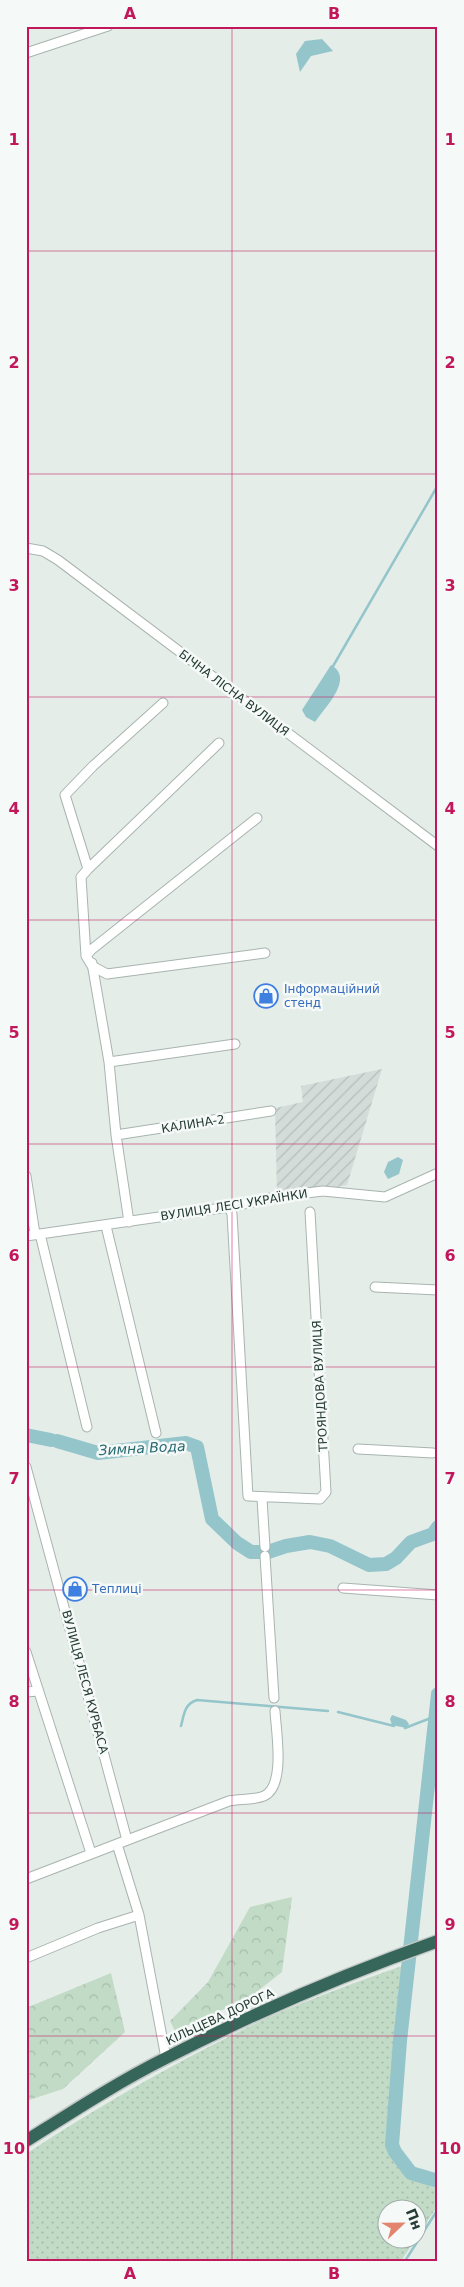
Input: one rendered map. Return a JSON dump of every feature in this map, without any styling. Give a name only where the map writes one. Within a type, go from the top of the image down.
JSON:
[{"type":"highway","name":"КІЛЬЦЕВА ДОРОГА","points":[[26,2141],[127,2079],[166,2058],[288,2000],[434,1943]]},
{"type":"street","points":[[26,53],[108,26]]},
{"type":"street","name":"БІЧНА ЛІСНА ВУЛИЦЯ","points":[[26,548],[43,551],[58,560],[438,846]]},
{"type":"street","points":[[88,869],[65,795],[93,766],[163,703]]},
{"type":"street","points":[[129,1222],[116,1135],[109,1062],[88,953],[81,877],[219,742]]},
{"type":"street","points":[[88,953],[257,818]]},
{"type":"street","points":[[92,966],[107,974],[265,953]]},
{"type":"street","points":[[109,1062],[235,1044]]},
{"type":"street","name":"КАЛИНА-2","points":[[116,1135],[271,1111]]},
{"type":"street","name":"ВУЛИЦЯ ЛЕСІ УКРАЇНКИ","points":[[34,1235],[229,1208],[281,1196],[323,1191],[385,1198],[438,1173]]},
{"type":"street","points":[[26,1176],[34,1235],[87,1428]]},
{"type":"street","points":[[229,1208],[232,1214],[248,1496],[262,1498],[274,1698]]},
{"type":"street","name":"ТРОЯНДОВА ВУЛИЦЯ","points":[[262,1498],[320,1499],[326,1492],[310,1212]]},
{"type":"street","points":[[106,1226],[156,1433]]},
{"type":"street","points":[[376,1286],[438,1290]]},
{"type":"street","points":[[358,1449],[433,1453]]},
{"type":"street","name":"ВУЛИЦЯ ЛЕСЯ КУРБАСА","points":[[26,1467],[127,1840]]},
{"type":"street","points":[[343,1588],[438,1595]]},
{"type":"street","points":[[26,1652],[91,1853]]},
{"type":"street","points":[[26,1692],[38,1691]]},
{"type":"street","points":[[26,1879],[229,1800],[264,1796],[272,1789],[278,1776],[275,1711]]},
{"type":"street","points":[[117,1844],[139,1915],[166,2058]]},
{"type":"street","points":[[26,1958],[98,1928],[139,1915]]},
{"type":"shaded area","points":[[382,1069],[347,1185],[311,1192],[277,1195],[275,1108],[303,1102],[301,1086]]},
{"type":"green space","points":[[292,1897],[282,1972],[249,1998],[175,2031],[170,2021],[208,1982],[250,1907]]},
{"type":"green space","points":[[405,1965],[388,2144],[407,2175],[437,2189],[438,2205],[426,2223],[426,2200],[376,2200],[376,2250],[408,2250],[401,2261],[26,2261],[26,2154],[114,2099],[174,2065],[267,2018]]},
{"type":"green space","points":[[111,1973],[125,2032],[63,2089],[26,2101],[26,2008]]},
{"type":"water","points":[[322,39],[333,51],[311,56],[300,72],[296,54],[305,41]]},
{"type":"water","points":[[331,665],[338,671],[340,677],[339,685],[331,701],[315,722],[306,717],[302,710]]},
{"type":"water","points":[[398,1157],[403,1160],[399,1174],[388,1179],[384,1172],[388,1162]]},
{"type":"water","points":[[392,1715],[406,1720],[409,1724],[406,1728],[392,1725],[390,1719]]},
{"type":"waterway","points":[[332,668],[438,485]]},
{"type":"waterway","name":"Зимна Вода","points":[[26,1435],[51,1440]]},
{"type":"waterway","name":"Зимна Вода","points":[[57,1441],[98,1453],[186,1443],[197,1447],[212,1519],[237,1543],[251,1552],[268,1552],[286,1546],[310,1542],[330,1546],[369,1565],[386,1564],[396,1558],[411,1542],[433,1534],[438,1527]]},
{"type":"waterway","points":[[438,1694],[400,2041],[392,2145],[411,2173],[438,2181]]},
{"type":"waterway","points":[[181,1726],[187,1707],[197,1700],[328,1711]]},
{"type":"waterway","points":[[338,1712],[394,1726]]},
{"type":"waterway","points":[[405,1728],[436,1716]]},
{"type":"waterway","points":[[405,2261],[438,2209]]},
{"type":"place","name":"Інформаційний стенд","points":[[266,996]]},
{"type":"place","name":"Теплиці","points":[[75,1589]]}]
